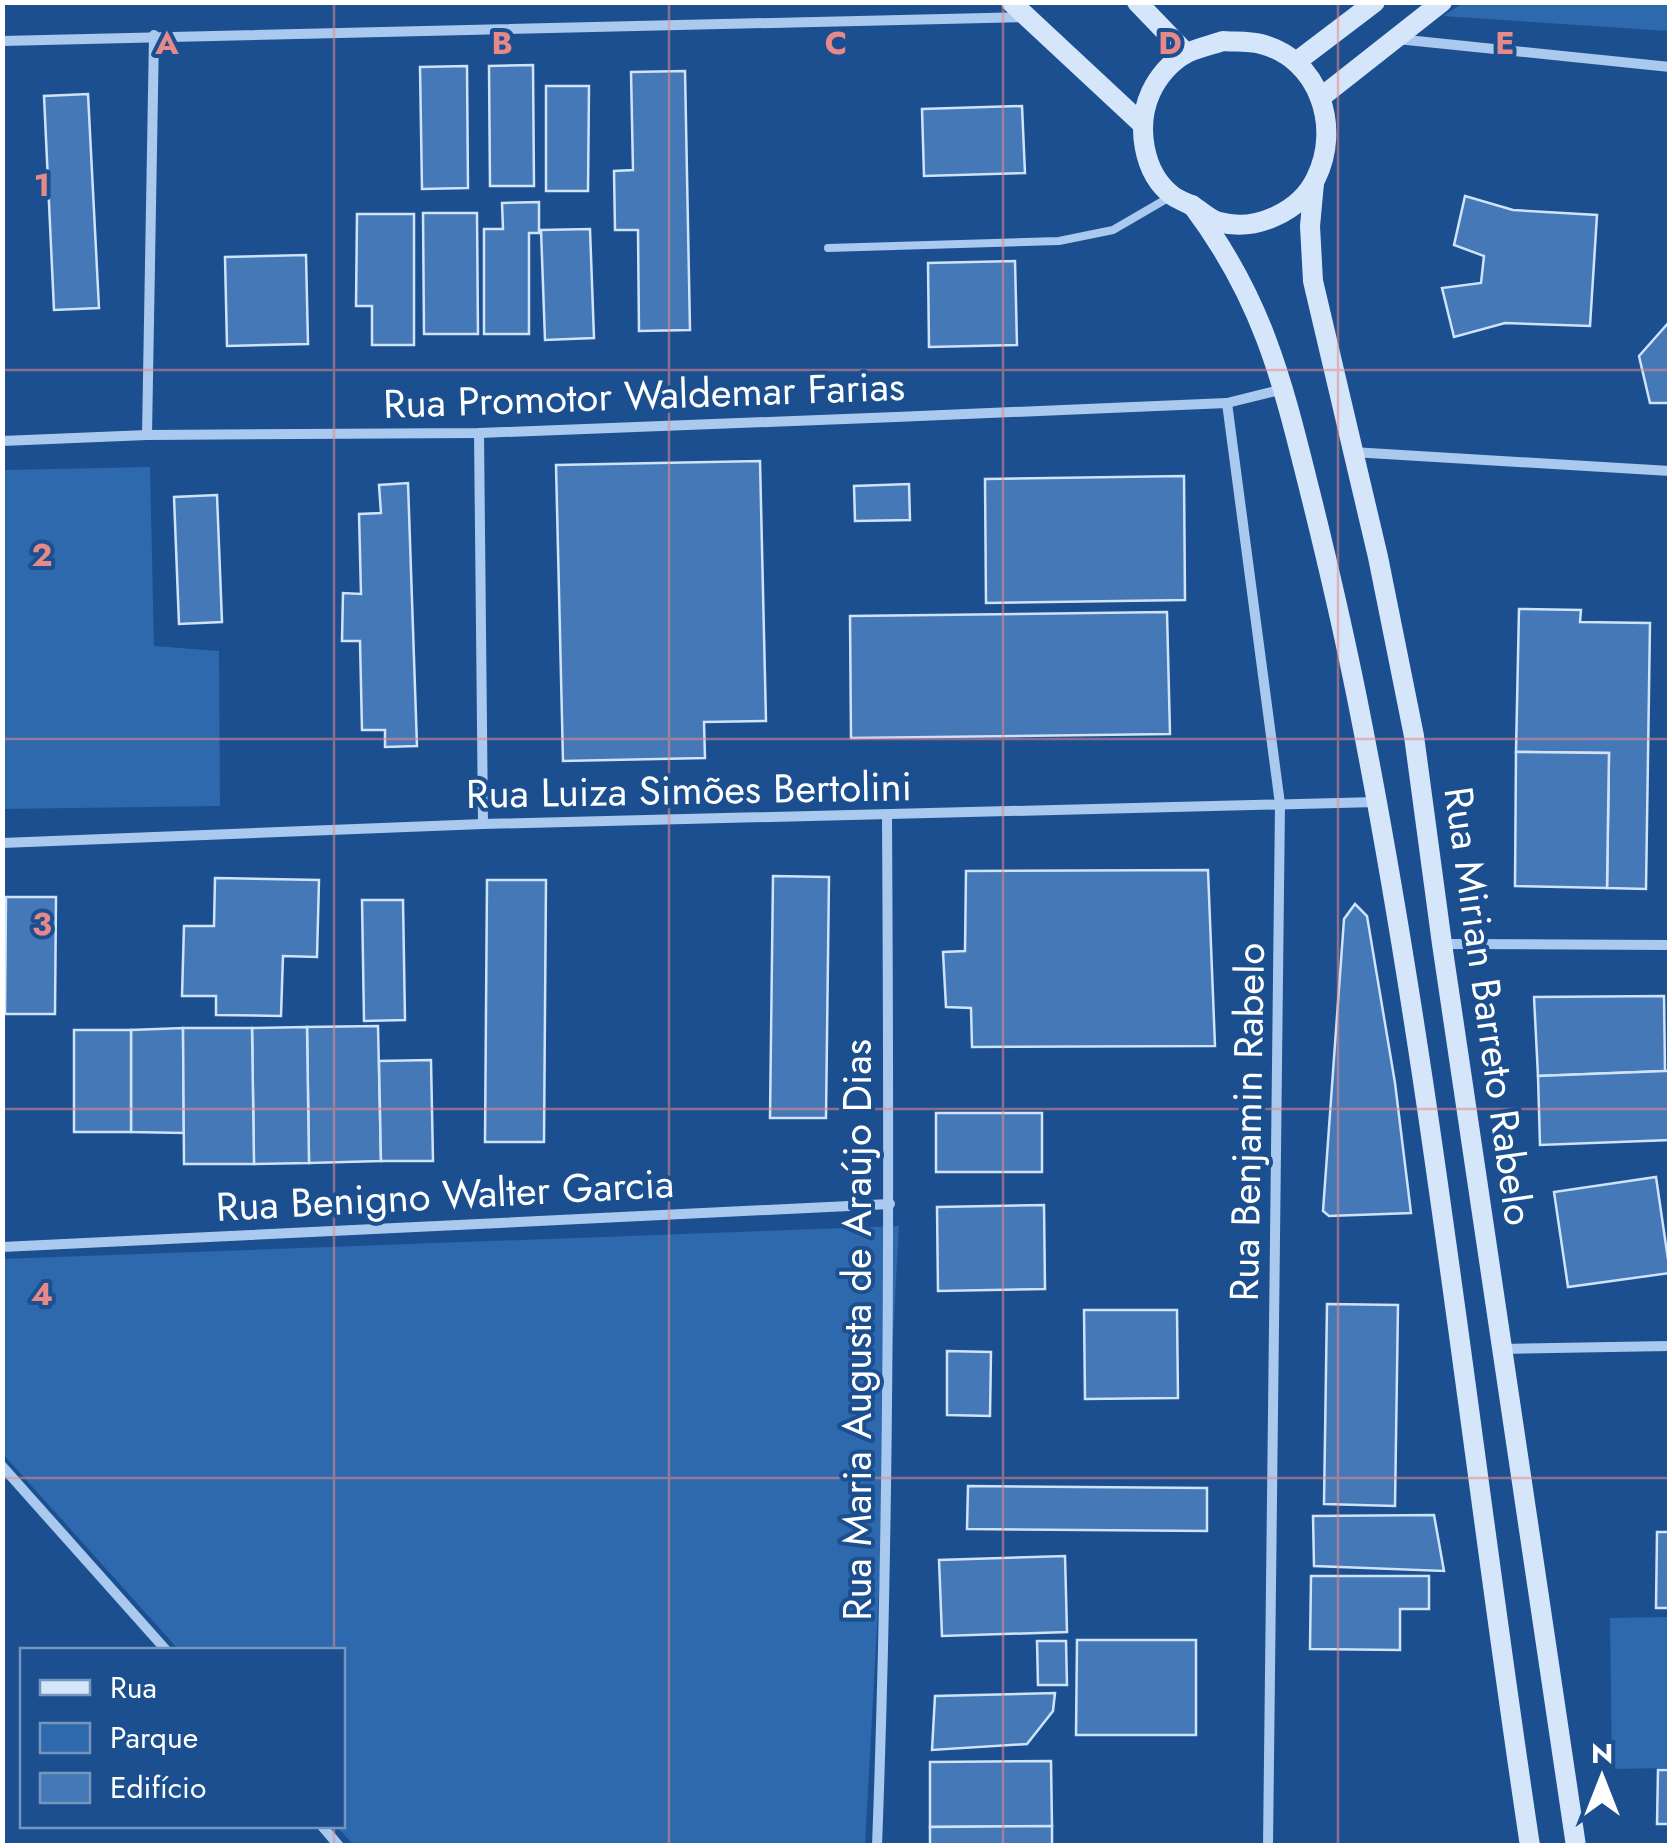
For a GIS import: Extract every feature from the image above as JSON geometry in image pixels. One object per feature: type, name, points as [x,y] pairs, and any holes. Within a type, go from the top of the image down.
[{"type":"main road","points":[[1137,2],[1186,53]]},
{"type":"main road","points":[[1296,62],[1375,2]]},
{"type":"main road","points":[[1320,98],[1442,2]]},
{"type":"main road","points":[[1018,10],[1142,124]]},
{"type":"main road","points":[[1223,41],[1262,44],[1296,62],[1310,76],[1328,122],[1326,154],[1314,183],[1293,206],[1265,222],[1218,222],[1172,195],[1147,157],[1142,124],[1155,84],[1186,53],[1223,41]]},
{"type":"main road","name":"Rua Mirian Barreto Rabelo","points":[[1314,183],[1310,226],[1313,281],[1414,736],[1576,1846]]},
{"type":"main road","name":"Rua Mirian Barreto Rabelo","points":[[1192,206],[1239,276],[1264,328],[1284,389],[1378,802],[1424,1088],[1530,1846]]},
{"type":"street","points":[[2,41],[1018,10]]},
{"type":"street","points":[[147,435],[154,36]]},
{"type":"street","points":[[1394,38],[1670,67]]},
{"type":"street","name":"Rua Promotor Waldemar Farias","points":[[2,440],[479,432],[1228,403],[1284,389]]},
{"type":"street","name":"Rua Benjamin Rabelo","points":[[1228,403],[1280,804],[1268,1846]]},
{"type":"street","points":[[479,432],[483,824]]},
{"type":"street","points":[[1352,452],[1670,471]]},
{"type":"street","name":"Rua Luiza Simões Bertolini","points":[[2,843],[483,824],[1378,802]]},
{"type":"street","name":"Rua Maria Augusta de Araújo Dias","points":[[877,1846],[885,1648],[890,1204],[887,816]]},
{"type":"street","points":[[1442,944],[1670,946]]},
{"type":"street","name":"Rua Benigno Walter Garcia","points":[[2,1247],[890,1204]]},
{"type":"street","points":[[1502,1349],[1670,1346]]},
{"type":"street","points":[[2,1466],[164,1648]]},
{"type":"lane","points":[[828,248],[1060,241],[1113,230],[1172,195]]},
{"type":"green space","points":[[1463,3],[1669,3],[1669,31],[1443,16]]},
{"type":"green space","points":[[150,467],[154,646],[219,651],[220,806],[3,809],[3,470]]},
{"type":"green space","points":[[899,1226],[865,1845],[354,1845],[338,1828],[345,1828],[345,1648],[177,1648],[3,1454],[2,1259]]},
{"type":"green space","points":[[1669,1617],[1669,1768],[1612,1769],[1610,1618]]},
{"type":"building","points":[[533,65],[534,186],[490,186],[489,66]]},
{"type":"building","points":[[467,66],[468,188],[422,189],[420,67]]},
{"type":"building","points":[[685,71],[690,330],[639,331],[638,230],[615,230],[614,171],[633,170],[631,72]]},
{"type":"building","points":[[546,86],[589,86],[588,191],[546,191]]},
{"type":"building","points":[[88,94],[99,308],[54,310],[44,96]]},
{"type":"building","points":[[1022,106],[1025,173],[924,176],[922,109]]},
{"type":"building","points":[[1465,196],[1513,210],[1597,215],[1590,326],[1505,323],[1454,337],[1442,288],[1481,283],[1484,256],[1454,245]]},
{"type":"building","points":[[539,202],[539,233],[529,233],[529,334],[484,334],[484,229],[503,229],[502,203]]},
{"type":"building","points":[[423,213],[477,213],[478,334],[424,334]]},
{"type":"building","points":[[357,214],[414,214],[414,345],[372,345],[372,306],[356,306]]},
{"type":"building","points":[[590,229],[594,338],[545,340],[541,230]]},
{"type":"building","points":[[306,255],[308,344],[227,346],[225,257]]},
{"type":"building","points":[[1015,261],[1017,345],[929,347],[928,263]]},
{"type":"building","points":[[1670,321],[1670,403],[1650,403],[1639,356]]},
{"type":"building","points":[[760,461],[766,721],[704,722],[705,758],[563,761],[556,465]]},
{"type":"building","points":[[1184,476],[1185,600],[986,603],[985,479]]},
{"type":"building","points":[[408,483],[417,746],[385,747],[385,730],[362,730],[360,641],[342,641],[343,593],[361,594],[359,514],[381,513],[379,485]]},
{"type":"building","points":[[909,484],[910,520],[855,521],[854,486]]},
{"type":"building","points":[[217,495],[222,622],[179,624],[174,497]]},
{"type":"building","points":[[1519,609],[1581,610],[1580,622],[1650,623],[1646,889],[1607,888],[1609,753],[1516,752]]},
{"type":"building","points":[[1167,612],[1170,734],[851,738],[850,616]]},
{"type":"building","points":[[1516,752],[1609,753],[1607,888],[1515,886]]},
{"type":"building","points":[[1208,870],[1215,1046],[972,1047],[971,1008],[946,1007],[943,952],[965,951],[966,871]]},
{"type":"building","points":[[773,876],[829,877],[826,1118],[770,1118]]},
{"type":"building","points":[[215,878],[319,880],[317,957],[283,956],[281,1016],[216,1015],[216,996],[182,996],[184,926],[214,926]]},
{"type":"building","points":[[487,880],[546,880],[544,1142],[485,1142]]},
{"type":"building","points":[[6,897],[56,897],[55,1014],[5,1014]]},
{"type":"building","points":[[362,900],[403,900],[405,1020],[364,1021]]},
{"type":"building","points":[[1355,904],[1367,916],[1395,1083],[1411,1213],[1329,1216],[1323,1211],[1344,919]]},
{"type":"building","points":[[1664,996],[1665,1071],[1538,1076],[1534,997]]},
{"type":"building","points":[[378,1026],[381,1161],[309,1163],[307,1027]]},
{"type":"building","points":[[307,1027],[309,1163],[254,1164],[252,1028]]},
{"type":"building","points":[[183,1028],[184,1133],[131,1132],[131,1030]]},
{"type":"building","points":[[183,1028],[252,1028],[254,1164],[184,1164]]},
{"type":"building","points":[[74,1030],[131,1030],[131,1132],[74,1132]]},
{"type":"building","points":[[431,1060],[433,1161],[381,1161],[379,1061]]},
{"type":"building","points":[[1670,1071],[1670,1140],[1540,1145],[1538,1076]]},
{"type":"building","points":[[936,1113],[1042,1113],[1042,1172],[936,1172]]},
{"type":"building","points":[[1656,1177],[1670,1273],[1568,1287],[1554,1192]]},
{"type":"building","points":[[1044,1205],[1045,1289],[938,1291],[937,1207]]},
{"type":"building","points":[[1327,1304],[1398,1305],[1395,1506],[1324,1504]]},
{"type":"building","points":[[1084,1310],[1177,1310],[1178,1398],[1085,1399]]},
{"type":"building","points":[[947,1351],[991,1352],[990,1416],[947,1415]]},
{"type":"building","points":[[968,1486],[1207,1488],[1207,1531],[967,1529]]},
{"type":"building","points":[[1434,1515],[1444,1571],[1314,1566],[1313,1516]]},
{"type":"building","points":[[1657,1532],[1670,1532],[1670,1608],[1656,1608]]},
{"type":"building","points":[[1065,1556],[1067,1632],[942,1636],[939,1560]]},
{"type":"building","points":[[1311,1576],[1429,1576],[1429,1609],[1400,1609],[1400,1650],[1310,1649]]},
{"type":"building","points":[[1077,1640],[1196,1640],[1196,1735],[1076,1735]]},
{"type":"building","points":[[1037,1641],[1066,1641],[1067,1685],[1038,1685]]},
{"type":"building","points":[[1055,1693],[1053,1711],[1027,1744],[932,1750],[935,1696]]},
{"type":"building","points":[[1051,1761],[1052,1826],[930,1827],[930,1762]]},
{"type":"building","points":[[1658,1770],[1670,1770],[1670,1824],[1657,1824]]},
{"type":"building","points":[[1052,1826],[1052,1846],[930,1846],[930,1827]]}]
